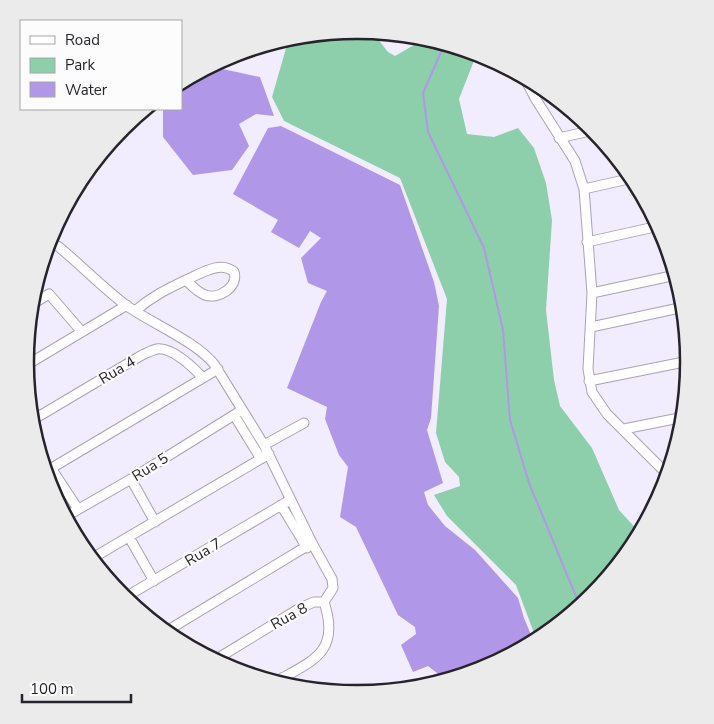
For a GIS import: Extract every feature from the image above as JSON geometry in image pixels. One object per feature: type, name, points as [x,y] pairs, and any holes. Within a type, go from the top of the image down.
[{"type":"street","points":[[537,93],[559,138],[575,161],[584,189],[592,292],[588,357],[589,381],[592,392],[599,404],[662,469]]},
{"type":"street","points":[[559,138],[585,132]]},
{"type":"street","points":[[584,189],[624,180]]},
{"type":"street","points":[[587,242],[651,228]]},
{"type":"street","points":[[56,245],[131,308],[202,352],[210,359],[218,369],[238,412],[290,500],[310,546]]},
{"type":"street","points":[[34,361],[82,332],[163,290],[206,271],[223,268],[232,270],[236,277],[234,282],[223,293],[212,297],[200,293],[186,280]]},
{"type":"street","points":[[592,292],[669,277]]},
{"type":"street","points":[[40,300],[49,294],[82,332]]},
{"type":"street","points":[[591,326],[675,309]]},
{"type":"street","name":"Rua 4","points":[[39,416],[155,349],[167,350],[193,367],[203,378]]},
{"type":"street","points":[[589,381],[680,363]]},
{"type":"street","points":[[52,468],[218,369]]},
{"type":"street","points":[[238,412],[264,445],[265,457]]},
{"type":"street","name":"Rua 5","points":[[71,513],[131,479],[238,412]]},
{"type":"street","points":[[624,430],[675,419]]},
{"type":"street","points":[[264,445],[304,422]]},
{"type":"street","points":[[98,555],[265,457]]},
{"type":"street","points":[[131,479],[155,522]]},
{"type":"street","points":[[56,480],[78,509]]},
{"type":"street","name":"Rua 7","points":[[131,594],[290,500]]},
{"type":"street","points":[[281,505],[333,582],[332,590],[324,602]]},
{"type":"street","points":[[129,538],[154,581]]},
{"type":"street","points":[[172,628],[310,546]]},
{"type":"street","name":"Rua 8","points":[[221,656],[300,608],[314,602],[324,602],[328,614],[327,643],[324,650],[310,662],[284,677]]},
{"type":"green space","points":[[336,39],[378,39],[388,52],[395,56],[415,44],[420,45],[474,61],[459,99],[467,134],[494,137],[518,128],[534,148],[546,183],[552,220],[546,310],[554,380],[560,406],[592,448],[619,510],[635,527],[613,559],[586,591],[534,633],[516,585],[447,516],[434,495],[460,486],[459,477],[445,462],[436,433],[447,299],[400,178],[284,121],[272,97],[286,47]]},
{"type":"water","points":[[221,69],[260,77],[274,116],[256,114],[239,124],[249,146],[232,170],[193,175],[163,137],[163,110],[182,110],[182,90]]},
{"type":"water","points":[[281,126],[400,185],[434,282],[439,306],[431,418],[427,430],[443,483],[424,492],[428,505],[445,526],[475,550],[518,598],[531,635],[481,661],[439,674],[428,666],[413,672],[401,645],[416,634],[415,627],[398,615],[356,527],[340,517],[348,467],[339,455],[325,419],[327,407],[287,388],[327,291],[308,283],[301,258],[321,238],[310,231],[299,248],[271,232],[278,220],[233,194],[268,128]]},
{"type":"waterway","points":[[442,50],[423,93],[428,132],[484,248],[503,330],[510,420],[529,483],[577,599]]}]
